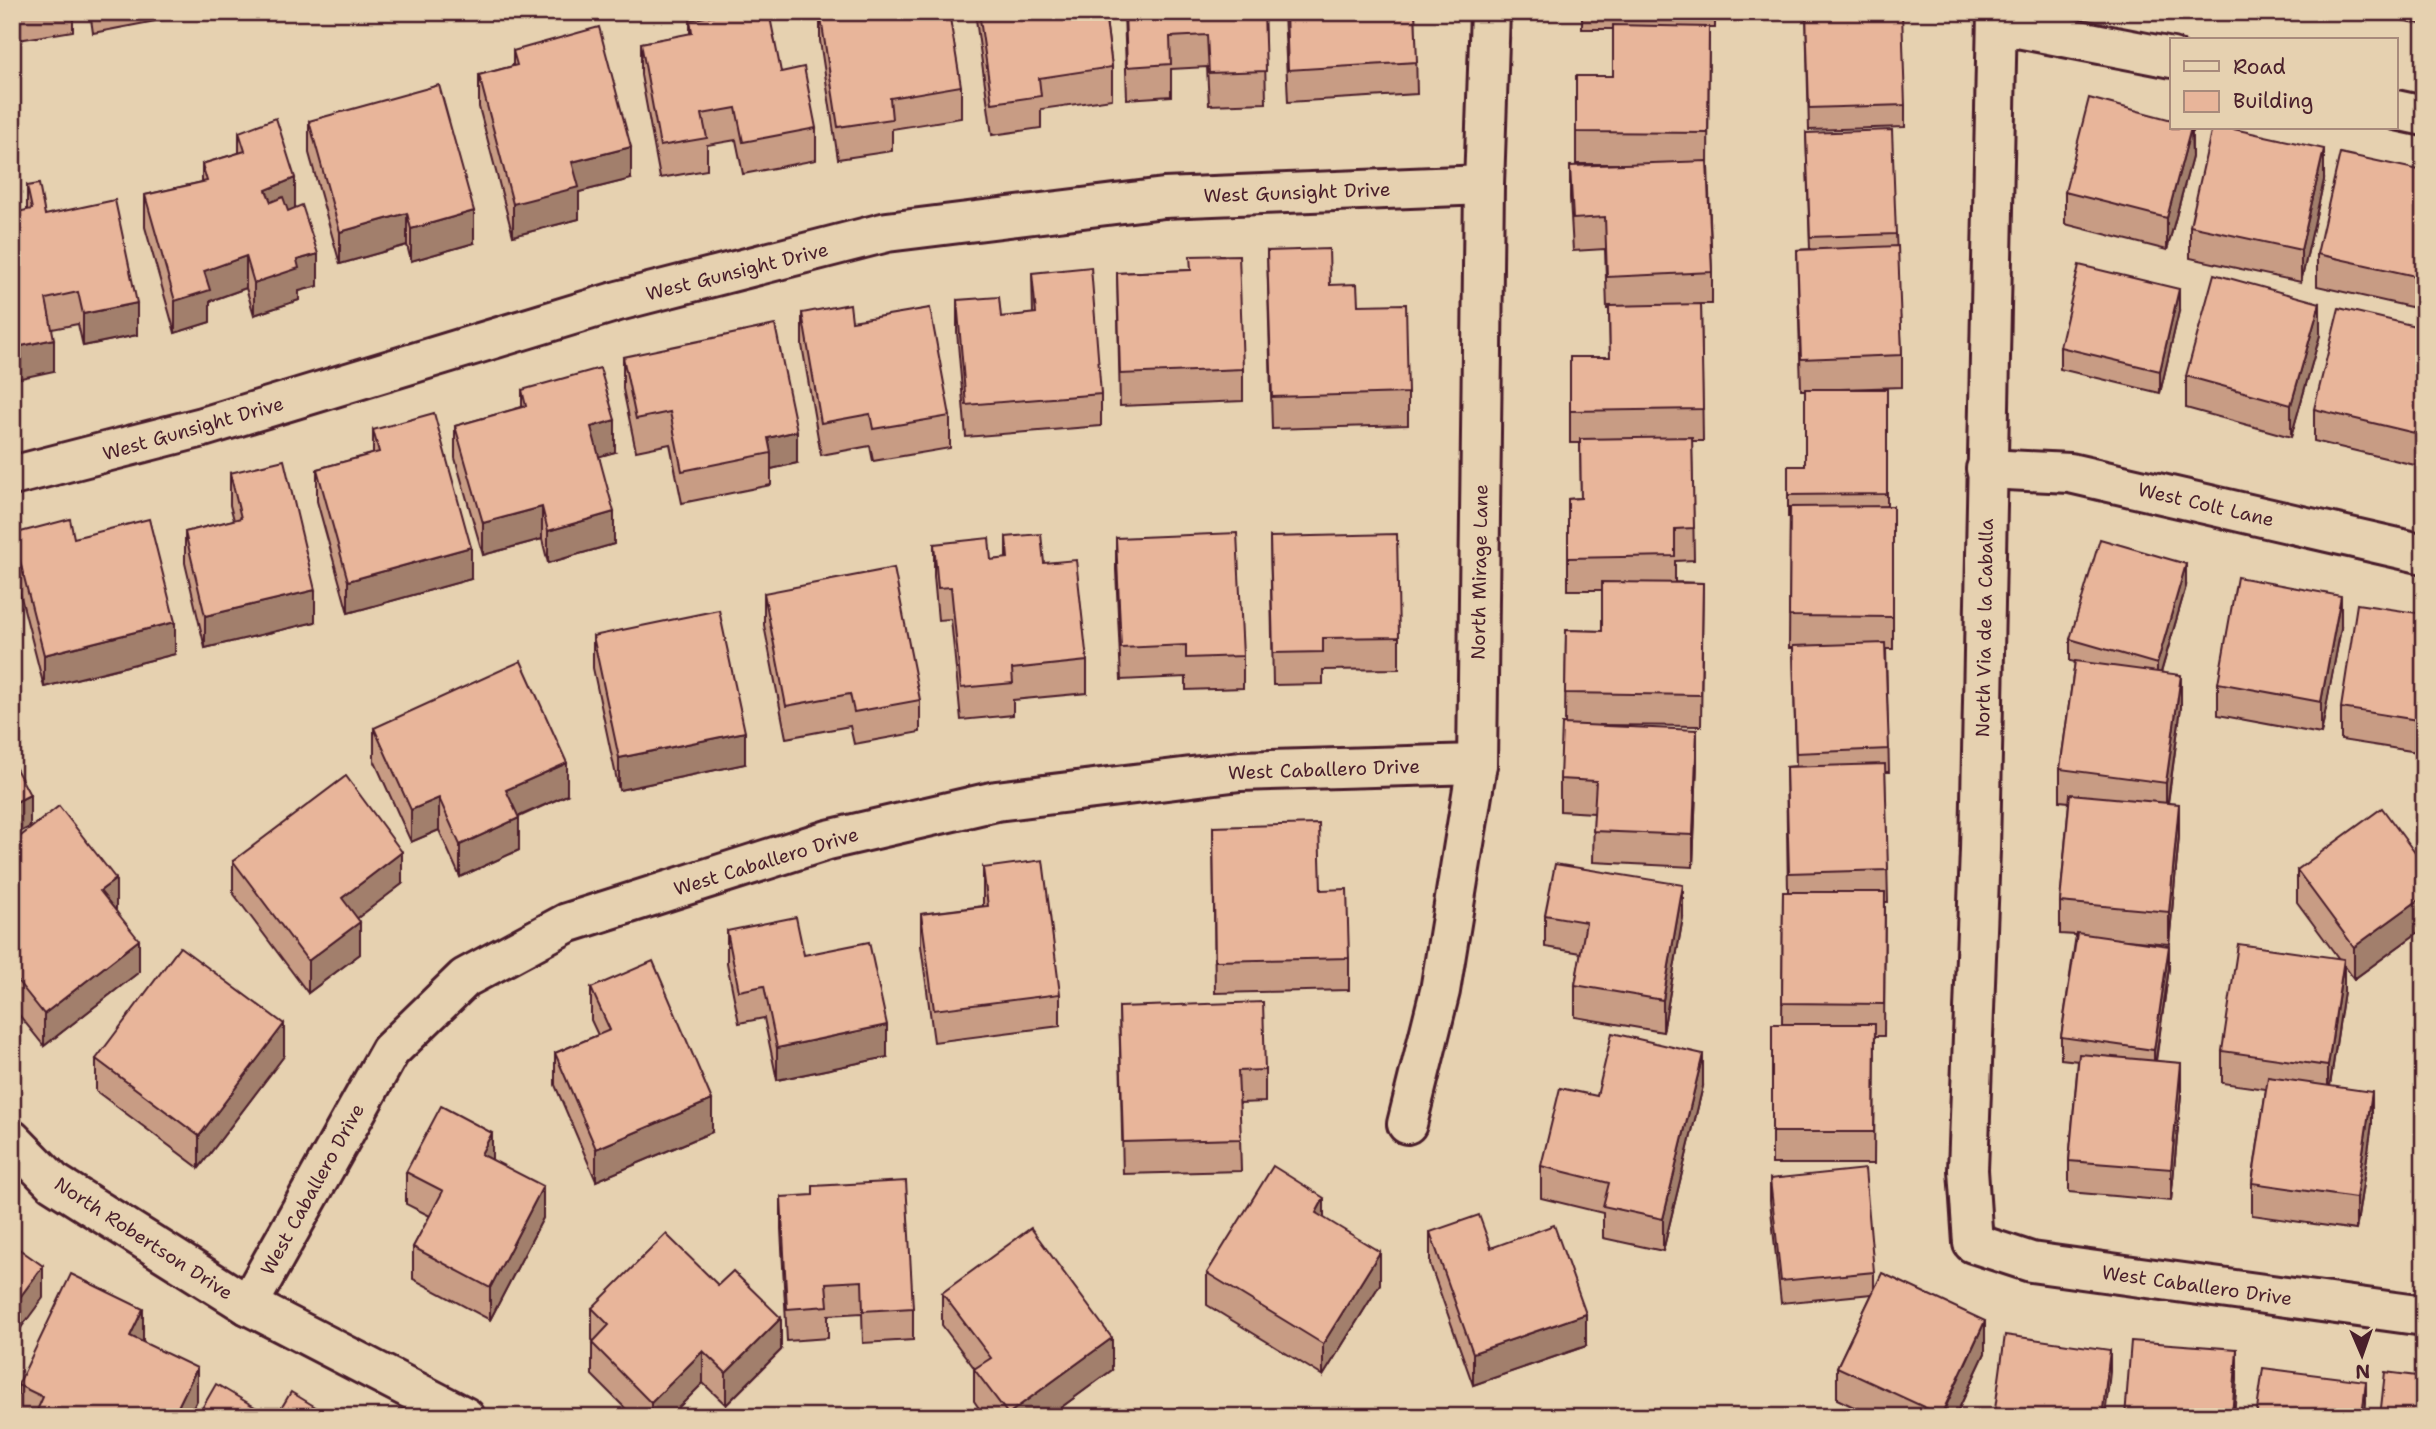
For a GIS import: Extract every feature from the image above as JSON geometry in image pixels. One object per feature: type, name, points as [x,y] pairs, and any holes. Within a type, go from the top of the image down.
[{"type":"street","name":"North Mirage Lane","points":[[1407,1124],[1440,991],[1477,764],[1484,185],[1490,12]]},
{"type":"street","points":[[1997,18],[2170,58]]},
{"type":"street","name":"North Via de la Caballa","points":[[1973,1243],[1968,1170],[1980,850],[1997,18]]},
{"type":"street","points":[[2398,110],[2424,116]]},
{"type":"street","name":"West Gunsight Drive","points":[[12,476],[203,428],[618,301],[887,232],[1164,198],[1484,185]]},
{"type":"street","name":"West Colt Lane","points":[[1986,468],[2070,473],[2424,554]]},
{"type":"street","name":"West Caballero Drive","points":[[248,1305],[390,1051],[465,978],[567,923],[828,840],[996,801],[1240,771],[1477,764]]},
{"type":"street","name":"North Robertson Drive","points":[[12,1140],[53,1182],[248,1305],[465,1417]]},
{"type":"street","name":"West Caballero Drive","points":[[1973,1243],[2031,1262],[2424,1316]]},
{"type":"building","points":[[731,12],[769,12],[781,72],[804,67],[816,128],[743,142],[736,108],[702,114],[707,138],[660,146],[641,43],[692,33],[690,20]]},
{"type":"building","points":[[820,12],[949,12],[961,86],[890,98],[892,119],[838,127]]},
{"type":"building","points":[[979,12],[1105,12],[1112,67],[1039,78],[1041,96],[992,103]]},
{"type":"building","points":[[1125,12],[1264,12],[1266,71],[1209,73],[1207,35],[1170,37],[1171,64],[1127,67]]},
{"type":"building","points":[[1286,12],[1415,12],[1417,62],[1288,70]]},
{"type":"building","points":[[1806,12],[1902,12],[1905,105],[1809,108]]},
{"type":"building","points":[[1613,25],[1709,27],[1708,133],[1576,132],[1576,76],[1613,76]]},
{"type":"building","points":[[599,27],[631,147],[572,162],[579,187],[513,204],[479,75],[517,65],[513,51]]},
{"type":"building","points":[[439,85],[474,211],[411,229],[407,213],[340,232],[309,121]]},
{"type":"building","points":[[2089,98],[2170,119],[2170,130],[2190,130],[2167,218],[2065,192]]},
{"type":"building","points":[[276,118],[295,178],[266,190],[271,202],[283,197],[288,211],[302,205],[318,254],[297,260],[299,268],[254,283],[246,256],[204,271],[210,290],[175,301],[145,195],[207,181],[202,164],[245,151],[239,132]]},
{"type":"building","points":[[1892,130],[1896,234],[1810,237],[1806,133]]},
{"type":"building","points":[[2212,130],[2238,130],[2324,149],[2301,250],[2190,226]]},
{"type":"building","points":[[2340,153],[2424,171],[2424,278],[2317,254]]},
{"type":"building","points":[[1707,161],[1712,272],[1607,277],[1605,217],[1573,219],[1570,166]]},
{"type":"building","points":[[39,184],[45,215],[115,200],[137,303],[83,314],[78,292],[46,299],[54,339],[12,348],[12,213],[32,209],[27,186]]},
{"type":"building","points":[[1898,246],[1902,355],[1801,359],[1797,250]]},
{"type":"building","points":[[1329,249],[1330,285],[1357,284],[1358,305],[1406,304],[1408,393],[1272,397],[1267,251]]},
{"type":"building","points":[[1239,255],[1243,369],[1120,374],[1117,273],[1191,270],[1190,256]]},
{"type":"building","points":[[2079,265],[2179,289],[2160,371],[2060,347]]},
{"type":"building","points":[[1091,267],[1101,394],[966,405],[957,300],[999,297],[1001,317],[1036,313],[1032,273]]},
{"type":"building","points":[[2214,274],[2320,303],[2291,405],[2186,376]]},
{"type":"building","points":[[850,304],[852,321],[930,308],[950,416],[873,429],[870,414],[821,423],[802,313]]},
{"type":"building","points":[[1701,304],[1703,409],[1570,411],[1570,357],[1610,357],[1609,306]]},
{"type":"building","points":[[2339,308],[2424,328],[2424,414],[2419,434],[2314,409]]},
{"type":"building","points":[[775,325],[797,431],[768,438],[771,453],[682,471],[670,412],[636,419],[623,357]]},
{"type":"building","points":[[600,368],[615,420],[591,427],[614,512],[548,531],[542,507],[483,523],[455,426],[526,406],[522,390]]},
{"type":"building","points":[[1805,389],[1887,389],[1887,494],[1788,495],[1788,466],[1805,466]]},
{"type":"building","points":[[434,413],[471,547],[348,581],[317,469],[379,452],[373,430]]},
{"type":"building","points":[[1692,437],[1694,528],[1675,529],[1675,556],[1568,558],[1568,499],[1581,498],[1580,439]]},
{"type":"building","points":[[284,460],[315,590],[205,616],[185,532],[241,518],[230,473]]},
{"type":"building","points":[[1893,506],[1893,617],[1789,616],[1790,507]]},
{"type":"building","points":[[70,519],[74,538],[149,519],[175,622],[44,655],[13,534]]},
{"type":"building","points":[[1237,533],[1243,656],[1186,658],[1186,645],[1121,648],[1116,538]]},
{"type":"building","points":[[1041,534],[1044,563],[1076,560],[1087,661],[1012,669],[1013,683],[961,688],[951,587],[938,588],[934,544],[989,538],[991,560],[1008,558],[1006,537]]},
{"type":"building","points":[[1397,534],[1399,637],[1323,638],[1323,652],[1273,653],[1270,537]]},
{"type":"building","points":[[2100,539],[2186,564],[2157,664],[2070,639]]},
{"type":"building","points":[[894,568],[920,700],[854,712],[850,694],[786,706],[764,593]]},
{"type":"building","points":[[2237,577],[2341,596],[2321,702],[2218,683]]},
{"type":"building","points":[[1602,582],[1703,583],[1701,695],[1565,693],[1566,630],[1602,631]]},
{"type":"building","points":[[2357,604],[2424,614],[2424,721],[2341,708]]},
{"type":"building","points":[[719,610],[745,732],[619,758],[593,636]]},
{"type":"building","points":[[1885,643],[1889,749],[1796,753],[1793,646]]},
{"type":"building","points":[[521,661],[567,763],[506,790],[519,818],[460,845],[439,798],[411,810],[374,728]]},
{"type":"building","points":[[2075,661],[2181,675],[2166,783],[2060,769]]},
{"type":"building","points":[[1562,724],[1697,730],[1693,835],[1593,831],[1596,781],[1560,779]]},
{"type":"building","points":[[12,761],[30,795],[12,804]]},
{"type":"building","points":[[1885,764],[1888,870],[1789,873],[1786,767]]},
{"type":"building","points":[[346,776],[402,852],[342,898],[360,922],[308,961],[233,861]]},
{"type":"building","points":[[2070,794],[2179,804],[2169,912],[2060,902]]},
{"type":"building","points":[[59,806],[116,879],[100,891],[139,940],[44,1014],[12,974],[12,843]]},
{"type":"building","points":[[2382,808],[2424,865],[2424,896],[2354,947],[2297,870]]},
{"type":"building","points":[[1319,824],[1321,890],[1347,889],[1349,958],[1215,961],[1213,827]]},
{"type":"building","points":[[1043,860],[1060,994],[934,1010],[921,914],[988,906],[983,868]]},
{"type":"building","points":[[1555,864],[1683,885],[1663,1000],[1575,985],[1586,922],[1545,915]]},
{"type":"building","points":[[1783,892],[1885,892],[1884,1004],[1782,1003]]},
{"type":"building","points":[[796,917],[804,955],[869,942],[887,1025],[777,1048],[764,986],[739,991],[727,931]]},
{"type":"building","points":[[2077,933],[2169,946],[2154,1050],[2061,1037]]},
{"type":"building","points":[[2238,944],[2344,959],[2328,1066],[2222,1051]]},
{"type":"building","points":[[180,947],[284,1024],[199,1136],[96,1059]]},
{"type":"building","points":[[653,961],[712,1100],[596,1149],[555,1053],[610,1030],[591,988]]},
{"type":"building","points":[[1263,1002],[1265,1070],[1238,1071],[1241,1139],[1123,1142],[1119,1007]]},
{"type":"building","points":[[1772,1024],[1875,1024],[1874,1132],[1772,1132]]},
{"type":"building","points":[[1612,1033],[1703,1054],[1663,1219],[1603,1206],[1609,1183],[1541,1166],[1560,1088],[1597,1096]]},
{"type":"building","points":[[2079,1054],[2181,1063],[2171,1169],[2069,1161]]},
{"type":"building","points":[[2268,1077],[2372,1092],[2356,1198],[2252,1183]]},
{"type":"building","points":[[441,1106],[492,1133],[481,1154],[543,1186],[490,1288],[413,1247],[443,1191],[406,1172]]},
{"type":"building","points":[[1273,1166],[1324,1198],[1316,1213],[1380,1252],[1323,1344],[1207,1273]]},
{"type":"building","points":[[1865,1169],[1874,1272],[1781,1281],[1770,1179]]},
{"type":"building","points":[[906,1181],[913,1308],[863,1311],[862,1281],[826,1283],[828,1306],[787,1309],[781,1197],[813,1195],[813,1186]]},
{"type":"building","points":[[1479,1215],[1491,1248],[1554,1225],[1586,1314],[1473,1353],[1430,1232]]},
{"type":"building","points":[[1031,1228],[1112,1338],[1008,1414],[974,1369],[991,1358],[942,1293]]},
{"type":"building","points":[[666,1234],[718,1285],[733,1271],[781,1318],[726,1373],[703,1351],[651,1403],[592,1343],[609,1325],[592,1308]]},
{"type":"building","points":[[12,1244],[43,1266],[12,1308]]},
{"type":"building","points":[[1882,1273],[1985,1321],[1941,1415],[1837,1367]]},
{"type":"building","points":[[71,1274],[143,1309],[130,1336],[197,1368],[173,1417],[34,1417],[43,1397],[18,1385]]},
{"type":"building","points":[[2005,1335],[2110,1350],[2102,1417],[1994,1417]]},
{"type":"building","points":[[2131,1341],[2237,1349],[2232,1417],[2125,1417]]},
{"type":"building","points":[[2263,1368],[2366,1381],[2362,1417],[2256,1417]]},
{"type":"building","points":[[2385,1372],[2424,1377],[2424,1417],[2380,1417]]},
{"type":"building","points":[[216,1384],[272,1417],[197,1417]]},
{"type":"building","points":[[291,1392],[332,1417],[276,1417]]}]
